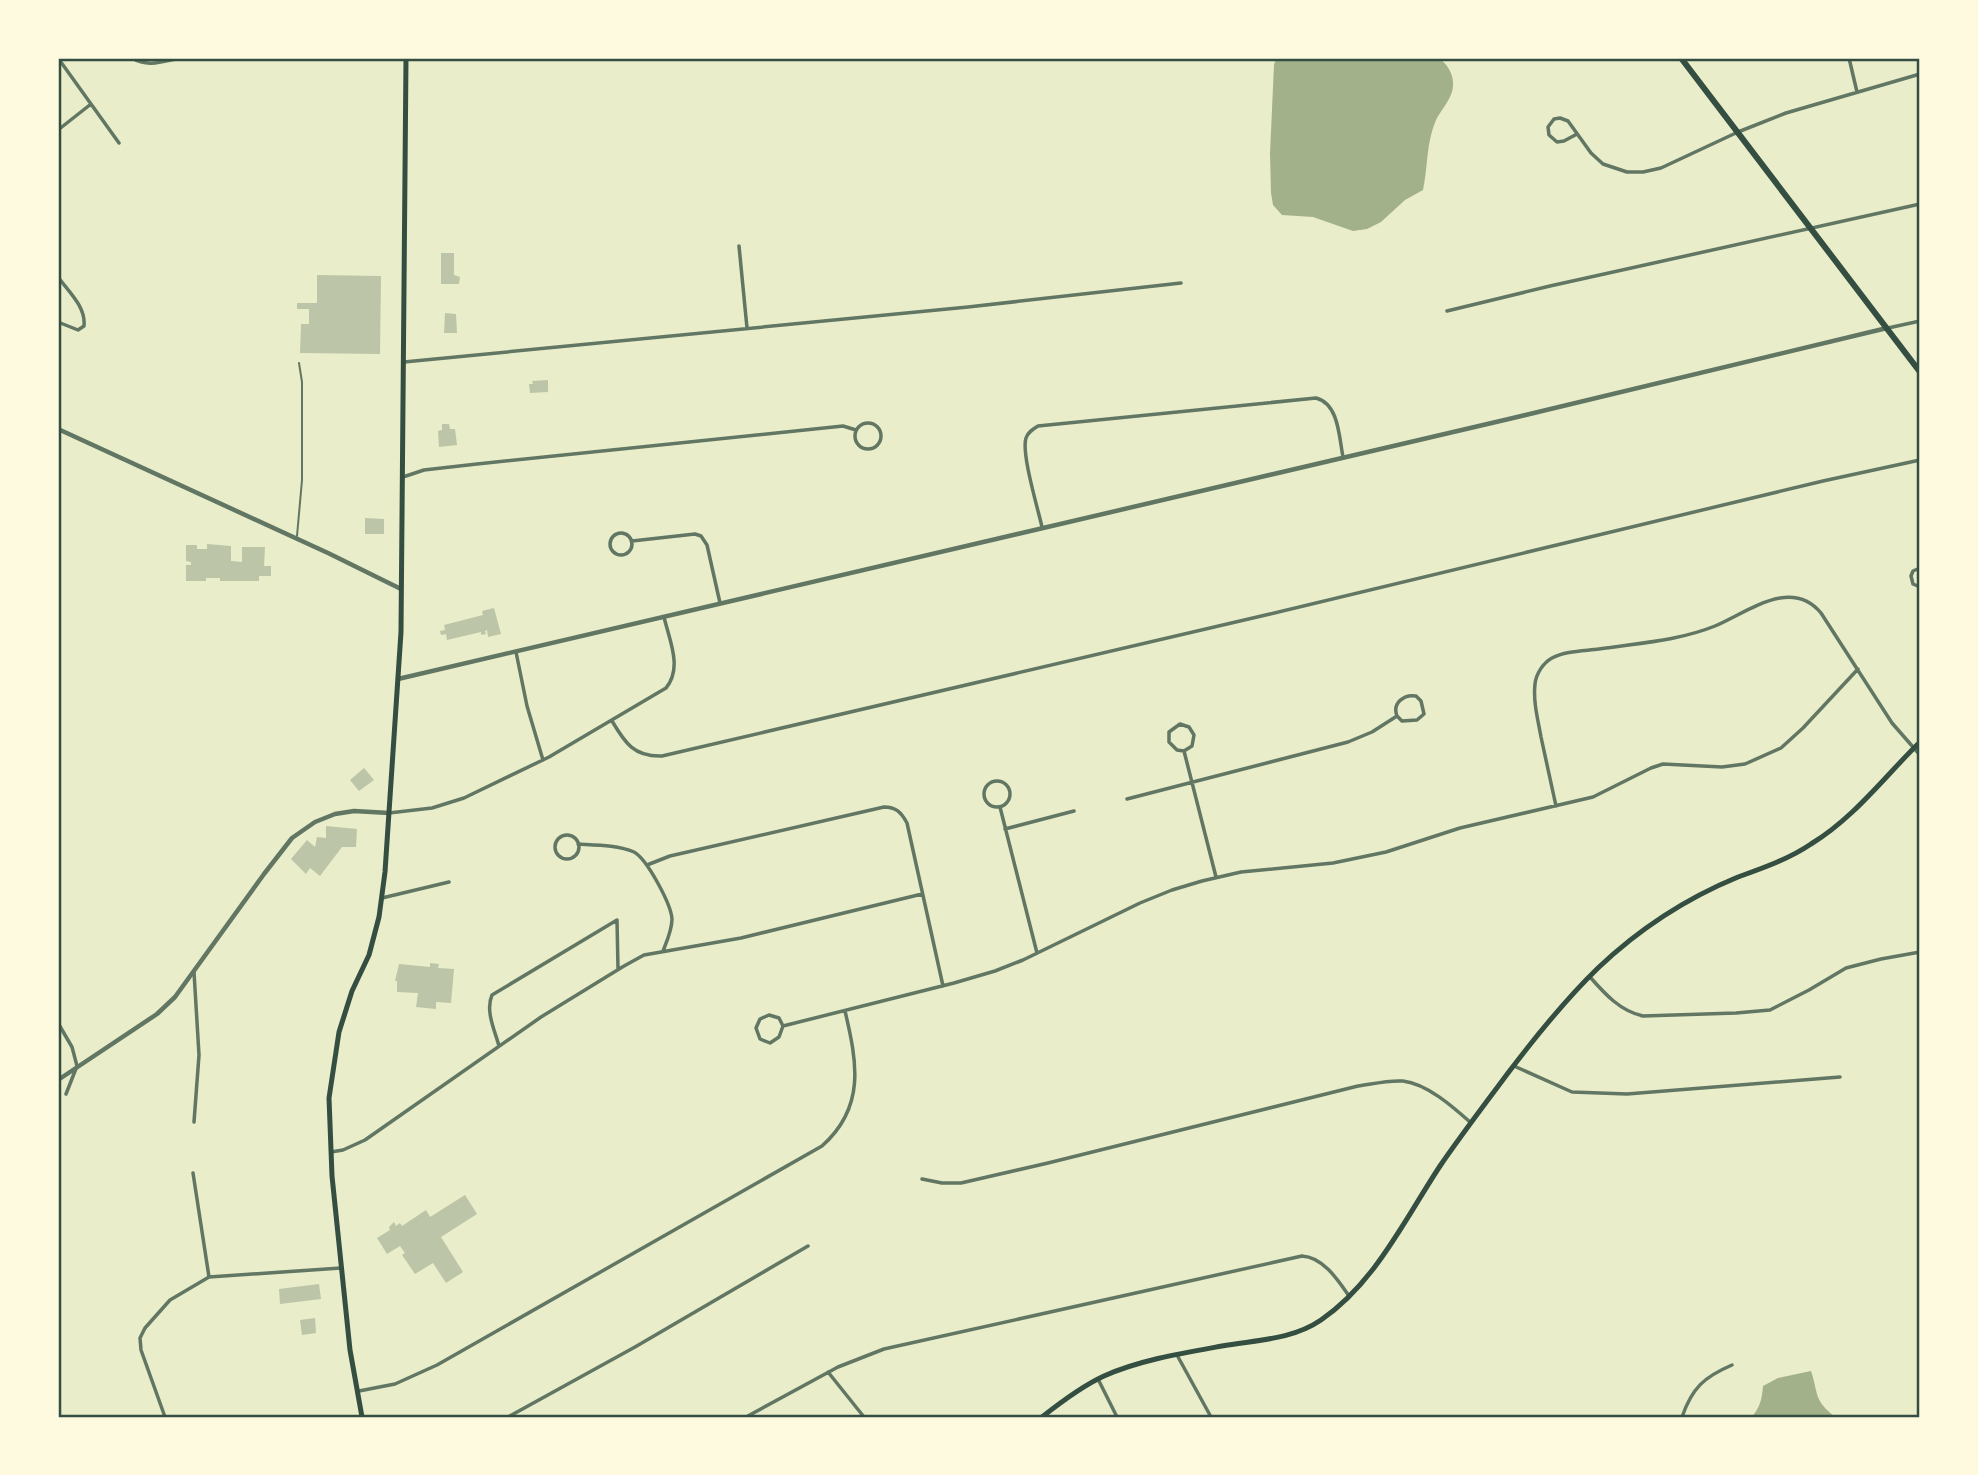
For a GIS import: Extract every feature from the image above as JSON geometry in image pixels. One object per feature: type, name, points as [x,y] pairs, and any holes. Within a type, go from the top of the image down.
[{"type":"main road","points":[[382,58],[397,58]]},
{"type":"main road","points":[[362,1417],[350,1350],[331,1152],[329,1098],[337,1043],[348,1003],[369,955],[382,898],[398,679],[401,589],[406,58]]},
{"type":"main road","points":[[1681,58],[1920,372]]},
{"type":"main road","points":[[1042,1417],[1098,1379],[1117,1371],[1177,1356],[1296,1333],[1324,1318],[1349,1296],[1386,1250],[1470,1122],[1557,1011],[1590,977],[1637,936],[1681,906],[1813,843],[1864,801],[1920,742]]},
{"type":"street","points":[[58,58],[119,143]]},
{"type":"street","points":[[132,58],[144,64],[181,58]]},
{"type":"street","points":[[1849,58],[1857,92]]},
{"type":"street","points":[[1577,134],[1564,141],[1555,141],[1548,134],[1548,125],[1554,119],[1563,118],[1568,121],[1591,153],[1603,164],[1635,173],[1661,168],[1786,113],[1920,74]]},
{"type":"street","points":[[58,130],[91,104]]},
{"type":"street","points":[[1447,311],[1920,204]]},
{"type":"street","points":[[739,246],[747,328]]},
{"type":"street","points":[[58,277],[82,310],[84,326],[76,330],[58,322]]},
{"type":"street","points":[[404,362],[968,307],[1181,283]]},
{"type":"street","points":[[398,679],[1920,321]]},
{"type":"street","points":[[1042,527],[1025,440],[1030,431],[1038,426],[1316,398],[1324,401],[1331,409],[1343,457]]},
{"type":"street","points":[[864,423],[874,424],[881,432],[880,442],[872,449],[864,448],[857,439],[856,430],[864,423]]},
{"type":"street","points":[[401,478],[424,470],[499,461],[843,426],[856,430]]},
{"type":"street","points":[[58,429],[401,589]]},
{"type":"street","points":[[612,721],[637,752],[649,756],[674,753],[1920,460]]},
{"type":"street","points":[[632,541],[695,534],[701,536],[707,545],[720,603]]},
{"type":"street","points":[[614,535],[628,535],[632,541],[631,549],[626,554],[619,556],[611,551],[609,543],[614,535]]},
{"type":"street","points":[[1920,568],[1910,576],[1913,584],[1920,587]]},
{"type":"street","points":[[1556,806],[1536,710],[1534,686],[1540,669],[1554,657],[1586,650],[1673,639],[1711,627],[1766,602],[1793,596],[1808,601],[1818,609],[1892,723],[1920,755]]},
{"type":"street","points":[[58,1080],[157,1014],[175,997],[292,838],[315,822],[335,814],[354,811],[411,812],[448,805],[543,760],[666,688],[675,668],[674,654],[663,617]]},
{"type":"street","points":[[516,652],[527,706],[543,760]]},
{"type":"street","points":[[783,1026],[995,971],[1172,890],[1216,877],[1359,858],[1397,849],[1460,828],[1593,797],[1663,764],[1730,767],[1745,764],[1782,748],[1857,669]]},
{"type":"street","points":[[1412,695],[1419,699],[1424,709],[1420,719],[1406,721],[1397,716],[1395,710],[1401,699],[1412,695]]},
{"type":"street","points":[[1127,799],[1348,742],[1372,732],[1397,716]]},
{"type":"street","points":[[1180,724],[1189,727],[1195,735],[1192,746],[1184,751],[1177,750],[1169,742],[1169,732],[1180,724]]},
{"type":"street","points":[[1184,751],[1216,877]]},
{"type":"street","points":[[996,782],[1005,784],[1010,792],[1008,802],[1000,807],[990,806],[985,798],[985,789],[996,782]]},
{"type":"street","points":[[647,865],[670,856],[893,807],[907,823],[943,986]]},
{"type":"street","points":[[1000,807],[1037,953]]},
{"type":"street","points":[[1005,829],[1074,811]]},
{"type":"street","points":[[561,837],[574,837],[578,844],[577,853],[570,857],[560,857],[555,851],[555,844],[561,837]]},
{"type":"street","points":[[578,844],[626,850],[638,855],[647,865],[672,917],[663,951]]},
{"type":"street","points":[[382,898],[449,882]]},
{"type":"street","points":[[331,1152],[343,1150],[365,1140],[541,1017],[644,956],[741,939],[922,894]]},
{"type":"street","points":[[499,1046],[489,1004],[492,995],[618,920],[618,969]]},
{"type":"street","points":[[1590,977],[1615,1003],[1627,1011],[1643,1016],[1755,1012],[1779,1007],[1846,968],[1920,952]]},
{"type":"street","points":[[194,972],[199,1055],[194,1122]]},
{"type":"street","points":[[356,1392],[396,1384],[438,1365],[822,1146],[839,1128],[847,1114],[854,1090],[854,1056],[845,1011]]},
{"type":"street","points":[[769,1015],[779,1018],[783,1026],[779,1037],[770,1043],[760,1039],[756,1028],[760,1019],[769,1015]]},
{"type":"street","points":[[58,1023],[72,1047],[76,1066],[66,1094]]},
{"type":"street","points":[[1514,1066],[1572,1092],[1627,1094],[1840,1077]]},
{"type":"street","points":[[922,1179],[961,1183],[1358,1086],[1389,1081],[1409,1082],[1425,1089],[1456,1109],[1470,1122]]},
{"type":"street","points":[[193,1173],[209,1277]]},
{"type":"street","points":[[508,1417],[808,1246]]},
{"type":"street","points":[[747,1417],[828,1371],[866,1354],[1302,1256],[1324,1265],[1349,1296]]},
{"type":"street","points":[[165,1417],[141,1350],[142,1334],[170,1300],[209,1277],[342,1267]]},
{"type":"street","points":[[1177,1356],[1211,1417]]},
{"type":"street","points":[[1682,1417],[1689,1398],[1697,1387],[1716,1372],[1732,1365]]},
{"type":"street","points":[[828,1371],[864,1417]]},
{"type":"street","points":[[1098,1379],[1117,1417]]},
{"type":"lane","points":[[297,539],[302,480],[302,382],[299,363]]},
{"type":"shaded area","points":[[1276,58],[1439,58],[1448,67],[1453,82],[1449,99],[1433,129],[1423,190],[1405,200],[1381,222],[1367,229],[1353,231],[1313,217],[1282,215],[1273,205],[1271,193],[1270,153]]},
{"type":"shaded area","points":[[1811,1371],[1820,1401],[1835,1417],[1752,1417],[1760,1403],[1763,1386],[1778,1378]]},
{"type":"building","points":[[441,253],[454,253],[454,275],[460,277],[459,284],[441,284]]},
{"type":"building","points":[[317,275],[381,276],[380,354],[300,353],[301,324],[309,324],[309,309],[297,309],[297,303],[317,303]]},
{"type":"building","points":[[445,313],[456,314],[457,333],[444,333]]},
{"type":"building","points":[[548,380],[548,392],[530,393],[529,384],[533,384],[532,381]]},
{"type":"building","points":[[442,424],[449,424],[450,429],[455,429],[457,445],[439,447],[438,431],[442,430]]},
{"type":"building","points":[[365,518],[384,519],[384,534],[365,534]]},
{"type":"building","points":[[207,544],[231,546],[231,561],[242,562],[242,547],[265,547],[264,566],[271,566],[271,576],[259,576],[259,581],[220,581],[220,578],[206,578],[206,581],[186,581],[186,565],[191,565],[191,562],[186,561],[186,545],[207,549]]},
{"type":"building","points":[[494,608],[501,634],[488,637],[487,630],[486,634],[481,635],[481,632],[447,640],[446,634],[441,635],[440,631],[445,630],[444,625],[483,615],[482,611]]},
{"type":"building","points":[[364,768],[374,780],[359,791],[350,780]]},
{"type":"building","points":[[326,826],[357,829],[356,847],[342,847],[320,876],[310,868],[306,874],[291,859],[307,840],[315,847],[317,837],[326,838]]},
{"type":"building","points":[[430,963],[439,964],[438,968],[454,969],[451,1003],[436,1002],[436,1009],[416,1007],[418,993],[397,992],[395,981],[399,964],[430,967]]},
{"type":"building","points":[[465,1195],[477,1214],[441,1237],[463,1272],[446,1283],[433,1263],[415,1274],[402,1255],[405,1253],[400,1246],[387,1254],[377,1238],[390,1230],[389,1227],[394,1222],[396,1226],[400,1223],[402,1226],[426,1210],[430,1217]]},
{"type":"building","points":[[319,1284],[321,1299],[280,1304],[279,1289]]},
{"type":"building","points":[[315,1318],[316,1333],[302,1335],[300,1320]]}]
